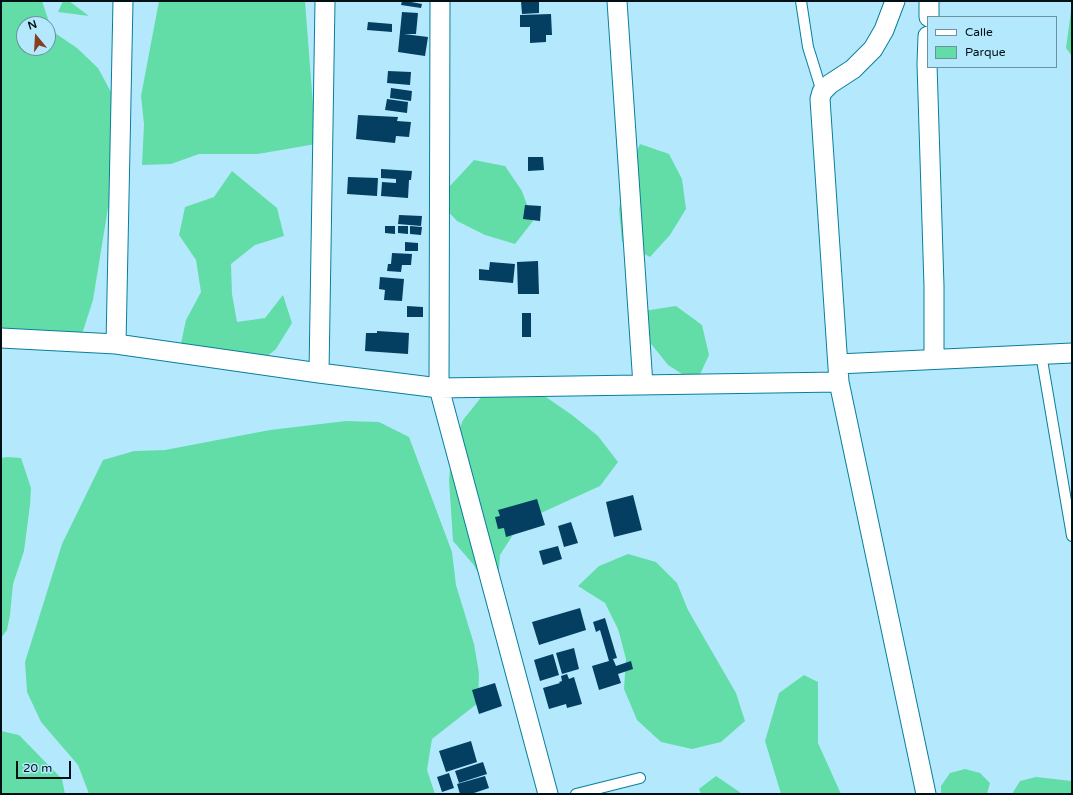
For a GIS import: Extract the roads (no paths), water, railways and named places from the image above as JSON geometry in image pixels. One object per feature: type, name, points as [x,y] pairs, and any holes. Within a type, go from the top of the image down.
[{"type":"street","points":[[116,344],[123,1]]},
{"type":"street","points":[[319,373],[325,1]]},
{"type":"street","points":[[440,1],[438,388],[548,794]]},
{"type":"street","points":[[617,1],[643,385]]},
{"type":"street","points":[[895,1],[884,30],[873,49],[853,68],[830,84],[822,92],[820,103],[839,373],[926,794]]},
{"type":"street","points":[[929,1],[929,16]]},
{"type":"street","points":[[927,68],[934,286],[934,359]]},
{"type":"street","points":[[1,338],[116,344],[319,373],[438,388],[643,385],[839,373],[934,359],[1072,353]]},
{"type":"lane","points":[[801,1],[808,47],[822,92]]},
{"type":"lane","points":[[1041,354],[1072,536]]},
{"type":"lane","points":[[576,794],[640,778]]}]
